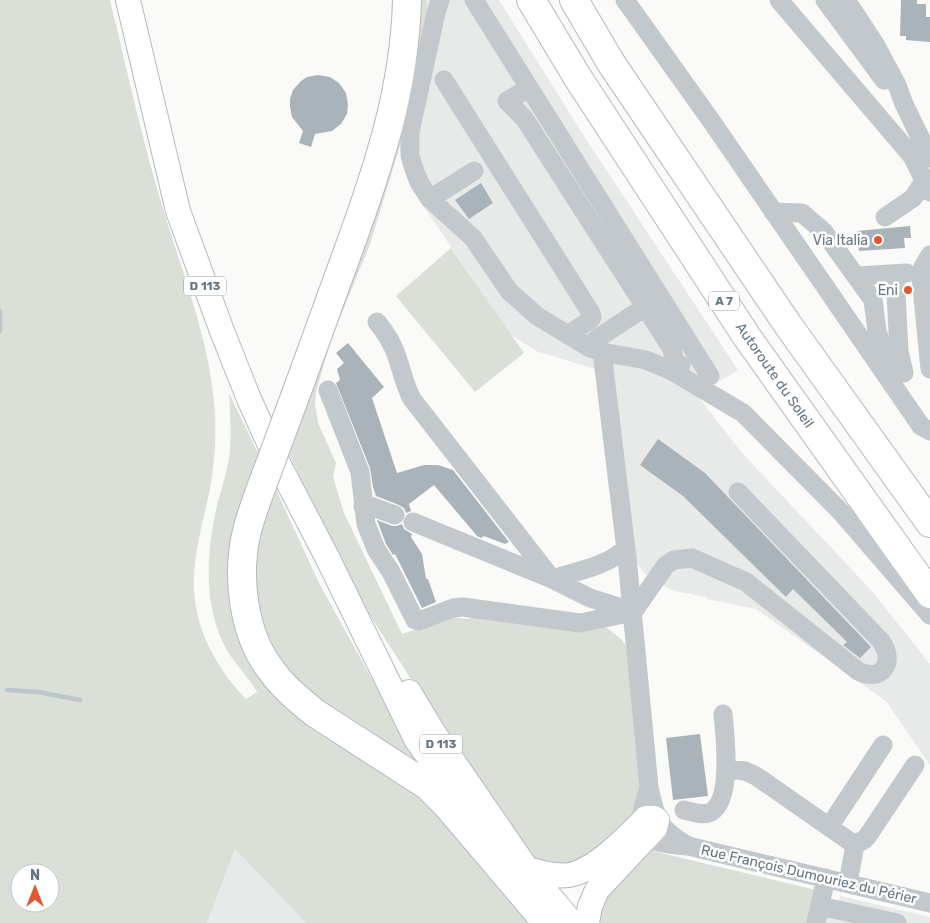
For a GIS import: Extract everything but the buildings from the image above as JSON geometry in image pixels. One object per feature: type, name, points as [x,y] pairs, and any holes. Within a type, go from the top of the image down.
[{"type":"highway","points":[[407,0],[402,66],[389,127],[360,218],[262,483],[247,531],[242,568],[245,606],[262,656],[271,670],[298,700],[428,786],[446,804],[548,923]]},
{"type":"highway","name":"Autoroute du Soleil","points":[[531,0],[578,78],[747,337],[930,594]]},
{"type":"highway","points":[[574,0],[611,63],[788,325],[930,523]]},
{"type":"main road","name":"D 113","points":[[128,0],[181,220],[249,399],[280,467],[416,738],[548,923]]},
{"type":"main road","name":"D 113","points":[[326,556],[433,732],[528,869],[572,923]]},
{"type":"main road","points":[[528,869],[555,875],[570,875],[589,869],[649,827]]},
{"type":"main road","points":[[587,923],[590,906],[597,890],[649,827]]},
{"type":"street","points":[[440,0],[410,132],[410,156],[419,182],[430,199],[473,238],[509,291],[538,316],[595,349],[646,360],[672,371],[728,404],[754,423],[841,512],[930,615]]},
{"type":"street","points":[[474,0],[710,376]]},
{"type":"street","points":[[625,0],[712,122],[921,426],[930,431]]},
{"type":"street","points":[[779,0],[912,156],[927,187],[886,217]]},
{"type":"street","points":[[825,0],[890,89],[904,104]]},
{"type":"street","points":[[846,0],[875,44],[897,85],[930,158]]},
{"type":"street","points":[[444,80],[591,313],[592,317],[590,320],[568,334]]},
{"type":"street","points":[[529,88],[507,100],[524,118],[672,350],[674,359],[672,371]]},
{"type":"street","points":[[430,199],[474,171]]},
{"type":"street","points":[[773,212],[802,213],[824,232],[873,300],[877,332],[881,344],[906,382]]},
{"type":"street","points":[[930,255],[922,267],[921,277],[930,369]]},
{"type":"street","points":[[856,276],[902,273],[899,351],[911,409]]},
{"type":"street","points":[[645,307],[598,338],[595,349],[627,552],[649,787],[649,827]]},
{"type":"street","points":[[377,322],[393,346],[407,390],[412,399],[552,579]]},
{"type":"street","points":[[672,371],[696,355]]},
{"type":"street","points":[[328,390],[360,472],[366,524],[376,549],[391,572],[415,620],[419,621],[453,608],[463,607],[580,623],[633,612],[666,565],[674,560],[692,558],[746,582],[858,671],[866,675],[882,671],[887,664],[888,655],[886,647],[738,492]]},
{"type":"street","points":[[363,507],[370,506],[395,515]]},
{"type":"street","points":[[413,522],[552,579],[590,598],[633,612]]},
{"type":"street","points":[[508,561],[521,540]]},
{"type":"street","points":[[552,579],[608,561],[622,552],[627,552]]},
{"type":"street","points":[[684,810],[702,814],[711,812],[718,804],[726,769],[723,714]]},
{"type":"street","points":[[829,827],[882,745]]},
{"type":"street","points":[[848,883],[855,845],[869,834],[915,765]]},
{"type":"street","points":[[726,769],[744,771],[756,776],[855,845]]},
{"type":"street","name":"Rue François Dumouriez du Périer","points":[[649,827],[666,844],[688,846],[930,903]]},
{"type":"street","points":[[826,878],[818,914],[897,923]]},
{"type":"shaded area","points":[[0,0],[110,0],[148,157],[193,304],[211,377],[215,413],[214,457],[210,489],[198,544],[194,595],[201,628],[215,659],[246,699],[257,692],[228,652],[220,635],[214,618],[209,582],[210,546],[230,450],[229,393],[260,457],[231,591],[313,727],[349,752],[405,782],[423,795],[536,923],[306,923],[235,849],[207,923],[0,923]]},
{"type":"shaded area","points":[[412,0],[427,0],[427,16],[400,146],[370,244],[332,337],[316,392],[315,403],[318,423],[336,463],[333,477],[344,513],[402,634],[452,617],[469,619],[471,614],[585,632],[600,622],[621,639],[629,650],[641,781],[638,811],[580,868],[532,860],[470,770],[369,614],[284,443]]},
{"type":"shaded area","points":[[427,0],[499,0],[584,136],[738,370],[720,381],[705,382],[693,390],[742,453],[871,590],[930,664],[930,765],[886,701],[756,609],[674,591],[646,575],[635,561],[595,369],[536,351],[511,335],[411,188],[403,167],[400,146],[427,16]]},
{"type":"shaded area","points":[[451,248],[524,353],[475,392],[396,296]]},
{"type":"shaded area","points":[[271,479],[320,585],[374,683],[429,772],[424,777],[276,670],[247,573]]},
{"type":"shaded area","points":[[652,848],[661,853],[816,890],[808,923],[592,923],[594,907]]},
{"type":"shaded area","points":[[235,849],[306,923],[207,923]]},
{"type":"shaded area","points":[[840,896],[930,917],[930,923],[808,923],[810,914],[830,918],[831,913],[836,914]]},
{"type":"waterway","points":[[0,311],[0,331]]},
{"type":"waterway","points":[[7,690],[38,692],[80,700]]},
{"type":"place","name":"Via Italia","points":[[878,240]]},
{"type":"place","name":"Eni","points":[[908,290]]}]
